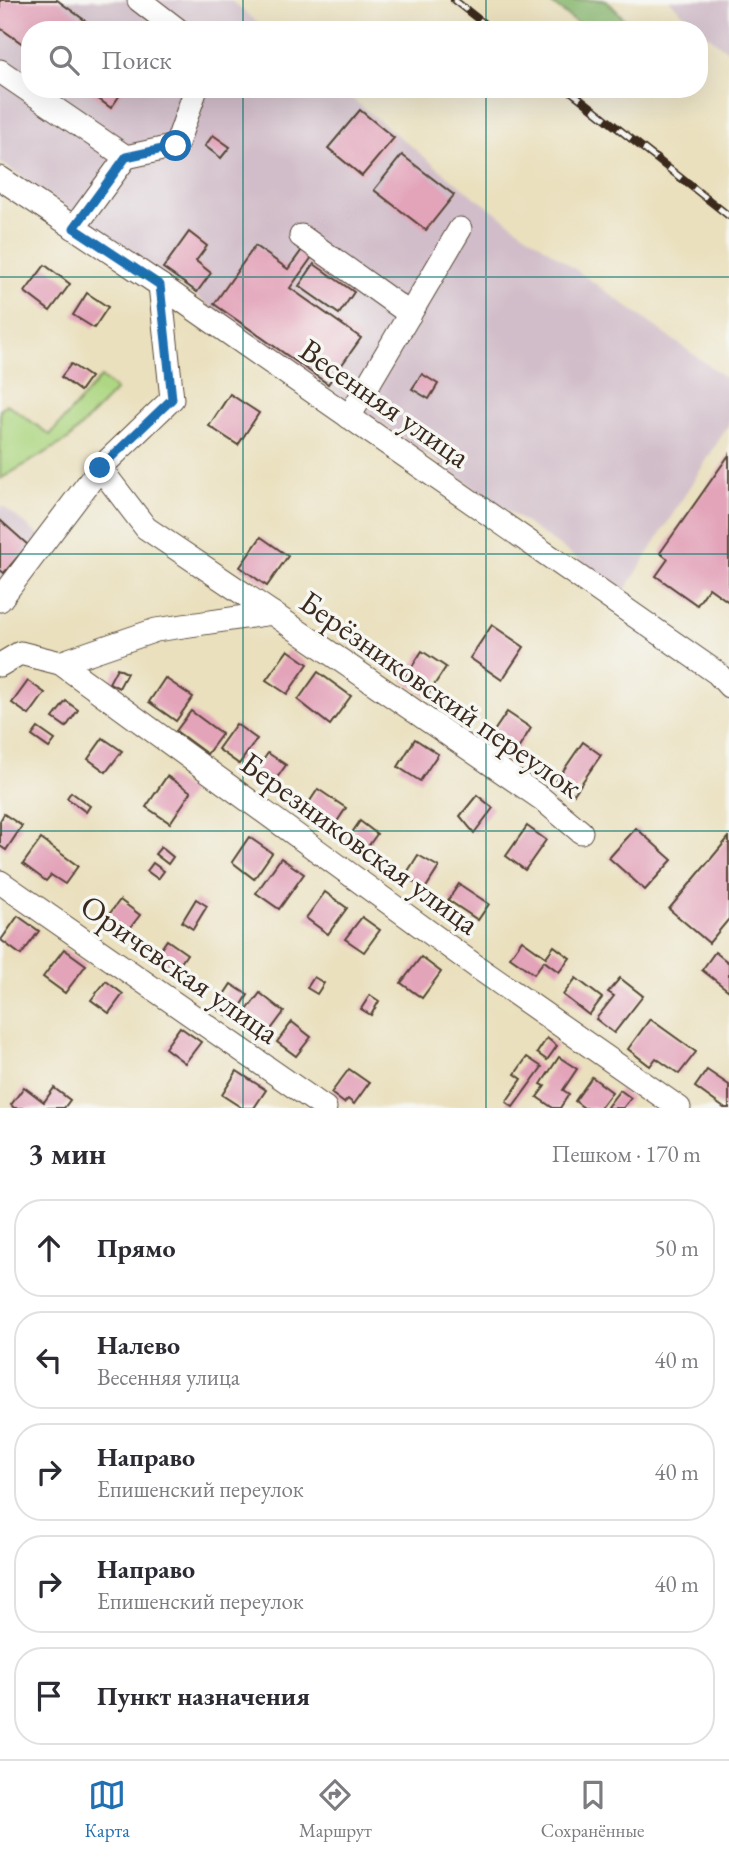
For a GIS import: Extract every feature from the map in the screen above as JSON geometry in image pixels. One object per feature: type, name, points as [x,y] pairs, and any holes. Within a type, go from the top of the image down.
[{"type":"street","points":[[139,0],[166,21]]},
{"type":"street","points":[[0,71],[21,85]]},
{"type":"street","points":[[40,98],[126,157]]},
{"type":"street","points":[[74,228],[126,157],[176,146],[193,98]]},
{"type":"street","name":"Весенняя улица","points":[[0,178],[160,285],[725,675]]},
{"type":"street","points":[[349,417],[460,229]]},
{"type":"street","points":[[301,236],[410,314]]},
{"type":"street","points":[[0,600],[100,468],[172,399],[160,285]]},
{"type":"street","points":[[100,468],[146,528],[272,613]]},
{"type":"street","name":"Берёзниковский переулок","points":[[60,663],[156,629],[272,613],[542,799],[581,832]]},
{"type":"street","name":"Березниковская улица","points":[[0,665],[19,653],[60,663],[477,967],[679,1108]]},
{"type":"street","name":"Оричевская улица","points":[[0,882],[325,1108]]},
{"type":"shaded area","points":[[0,0],[230,0],[256,21],[21,21],[21,98],[351,98],[468,192],[729,380],[729,424],[625,591],[0,162]]},
{"type":"shaded area","points":[[669,0],[729,0],[729,52],[708,35],[708,21],[691,21]]},
{"type":"shaded area","points":[[3,506],[41,537],[0,592],[0,509]]},
{"type":"green space","points":[[547,0],[606,0],[626,21],[574,21]]},
{"type":"green space","points":[[101,377],[116,390],[69,439],[0,479],[0,410],[7,404],[50,435]]},
{"type":"building","points":[[0,0],[57,0],[86,21],[21,21],[21,43],[0,28]]},
{"type":"building","points":[[97,98],[118,98],[111,108]]},
{"type":"building","points":[[360,110],[394,138],[362,176],[328,148]]},
{"type":"building","points":[[213,135],[230,147],[221,158],[205,146]]},
{"type":"building","points":[[402,155],[454,195],[426,230],[374,190]]},
{"type":"building","points":[[189,232],[207,246],[196,261],[211,273],[197,292],[163,268]]},
{"type":"building","points":[[255,246],[288,269],[302,250],[312,257],[290,288],[361,338],[328,384],[214,304]]},
{"type":"building","points":[[314,264],[354,292],[339,314],[299,286]]},
{"type":"building","points":[[45,265],[70,284],[50,311],[25,292]]},
{"type":"building","points":[[87,293],[108,307],[94,328],[73,315]]},
{"type":"building","points":[[71,364],[90,377],[80,391],[61,377]]},
{"type":"building","points":[[422,374],[438,384],[429,399],[412,389]]},
{"type":"building","points":[[230,394],[259,413],[238,445],[209,426]]},
{"type":"building","points":[[729,455],[729,602],[709,588],[697,605],[656,576],[668,559],[660,553]]},
{"type":"building","points":[[0,520],[28,545],[4,573],[0,570]]},
{"type":"building","points":[[261,537],[288,556],[267,586],[240,567]]},
{"type":"building","points":[[492,625],[524,647],[502,680],[470,658]]},
{"type":"building","points":[[288,650],[308,664],[287,694],[266,680]]},
{"type":"building","points":[[422,651],[446,667],[427,696],[403,681]]},
{"type":"building","points":[[117,668],[127,673],[119,688],[109,683]]},
{"type":"building","points":[[318,672],[351,696],[330,725],[298,700]]},
{"type":"building","points":[[165,678],[193,697],[176,721],[149,702]]},
{"type":"building","points":[[28,681],[45,693],[29,715],[12,703]]},
{"type":"building","points":[[66,701],[78,710],[66,727],[53,718]]},
{"type":"building","points":[[191,711],[222,734],[207,754],[176,731]]},
{"type":"building","points":[[507,712],[531,728],[515,754],[490,737]]},
{"type":"building","points":[[236,724],[257,739],[239,764],[218,749]]},
{"type":"building","points":[[38,728],[55,740],[49,748],[32,736]]},
{"type":"building","points":[[103,738],[122,751],[106,772],[88,759]]},
{"type":"building","points":[[415,739],[438,754],[420,781],[398,767]]},
{"type":"building","points":[[583,742],[601,755],[574,794],[556,781]]},
{"type":"building","points":[[268,753],[286,765],[271,786],[254,773]]},
{"type":"building","points":[[167,776],[191,792],[170,823],[146,807]]},
{"type":"building","points":[[318,789],[346,808],[332,829],[304,810]]},
{"type":"building","points":[[71,792],[90,806],[86,812],[67,798]]},
{"type":"building","points":[[477,795],[493,808],[474,833],[460,816]]},
{"type":"building","points":[[4,814],[22,826],[6,850],[0,846],[0,821]]},
{"type":"building","points":[[360,821],[377,834],[364,852],[347,840]]},
{"type":"building","points":[[527,826],[546,840],[525,870],[506,856]]},
{"type":"building","points":[[636,828],[672,860],[645,890],[609,858]]},
{"type":"building","points":[[249,837],[272,853],[254,879],[232,862]]},
{"type":"building","points":[[729,837],[729,919],[709,943],[669,909]]},
{"type":"building","points":[[41,839],[78,866],[65,884],[51,875],[46,881],[23,864]]},
{"type":"building","points":[[161,847],[173,857],[168,864],[155,854]]},
{"type":"building","points":[[418,855],[439,867],[425,889],[405,876]]},
{"type":"building","points":[[281,858],[304,874],[279,909],[256,893]]},
{"type":"building","points":[[153,863],[164,871],[158,879],[147,871]]},
{"type":"building","points":[[459,884],[489,904],[478,920],[448,900]]},
{"type":"building","points":[[325,892],[347,908],[328,934],[306,918]]},
{"type":"building","points":[[196,899],[207,906],[193,929],[182,922]]},
{"type":"building","points":[[120,900],[140,915],[124,936],[104,921]]},
{"type":"building","points":[[18,916],[39,931],[21,955],[1,940]]},
{"type":"building","points":[[362,917],[380,930],[364,952],[345,939]]},
{"type":"building","points":[[167,940],[187,954],[174,973],[154,959]]},
{"type":"building","points":[[522,940],[546,957],[554,946],[570,958],[559,972],[544,961],[534,974],[510,957]]},
{"type":"building","points":[[64,949],[86,965],[65,993],[43,977]]},
{"type":"building","points":[[715,952],[729,963],[729,991],[702,970]]},
{"type":"building","points":[[421,957],[441,972],[422,998],[401,983]]},
{"type":"building","points":[[314,977],[324,983],[317,994],[307,988]]},
{"type":"building","points":[[576,978],[602,998],[589,1015],[563,995]]},
{"type":"building","points":[[620,978],[643,996],[614,1033],[596,1019],[614,996],[608,992]]},
{"type":"building","points":[[106,981],[123,994],[109,1013],[91,1000]]},
{"type":"building","points":[[231,984],[248,995],[233,1019],[215,1008]]},
{"type":"building","points":[[260,993],[284,1012],[266,1036],[241,1018]]},
{"type":"building","points":[[370,995],[379,1001],[371,1015],[361,1009]]},
{"type":"building","points":[[650,1019],[696,1052],[679,1074],[656,1058],[650,1066],[628,1049]]},
{"type":"building","points":[[292,1022],[311,1037],[296,1056],[277,1042]]},
{"type":"building","points":[[180,1027],[201,1042],[185,1063],[165,1048]]},
{"type":"building","points":[[547,1038],[557,1046],[547,1060],[537,1053]]},
{"type":"building","points":[[527,1057],[542,1067],[513,1107],[506,1102],[522,1079],[515,1074]]},
{"type":"building","points":[[559,1057],[577,1069],[563,1090],[569,1094],[560,1108],[553,1108],[537,1097],[545,1086],[541,1084]]},
{"type":"building","points":[[349,1069],[369,1083],[354,1104],[348,1099],[344,1103],[331,1093]]},
{"type":"building","points":[[707,1070],[729,1085],[729,1108],[724,1108],[695,1087]]},
{"type":"building","points":[[237,1071],[266,1090],[254,1108],[242,1108],[222,1095]]},
{"type":"building","points":[[592,1077],[612,1092],[600,1108],[584,1108],[575,1101]]},
{"type":"building","points":[[24,1087],[44,1102],[54,1088],[70,1100],[64,1108],[14,1108],[11,1105]]},
{"type":"building","points":[[620,1090],[631,1098],[623,1108],[607,1107]]},
{"type":"railway","points":[[454,0],[481,21]]},
{"type":"railway","points":[[579,98],[729,216]]},
{"type":"route","points":[[100,468],[172,399],[160,285],[74,228],[126,157],[176,146]]}]
